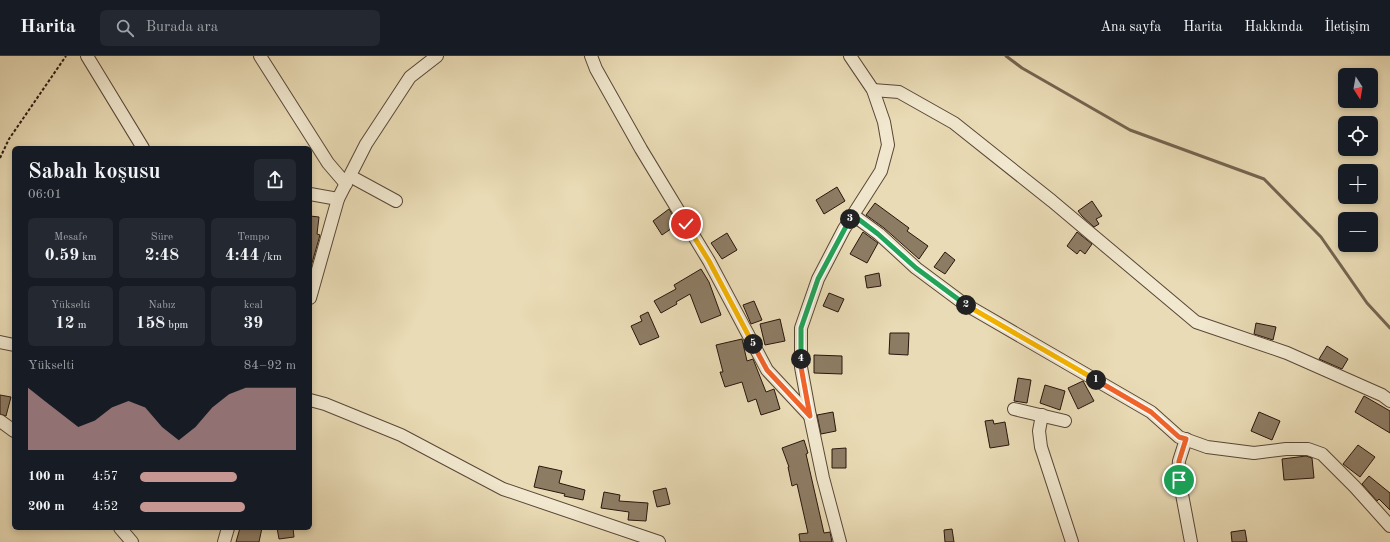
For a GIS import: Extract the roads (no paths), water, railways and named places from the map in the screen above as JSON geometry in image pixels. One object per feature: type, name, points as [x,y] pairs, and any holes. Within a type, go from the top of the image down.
[{"type":"street","points":[[88,56],[142,146]]},
{"type":"street","points":[[260,56],[328,163],[348,180],[396,201]]},
{"type":"street","points":[[312,291],[338,199],[366,144],[410,77],[437,56]]},
{"type":"street","points":[[591,56],[596,69],[641,149],[709,261],[767,370],[810,416]]},
{"type":"street","points":[[840,542],[823,478],[801,367],[801,328],[818,279],[844,229],[881,171],[888,145],[884,122],[873,90],[850,56]]},
{"type":"street","points":[[873,90],[899,92],[954,123],[1052,201],[1196,322],[1287,353],[1382,395],[1390,401]]},
{"type":"street","points":[[312,194],[338,199]]},
{"type":"street","points":[[853,215],[878,234],[916,268],[962,303],[1151,412],[1179,437],[1208,447],[1254,453],[1286,449],[1308,449],[1322,454],[1355,487],[1390,526]]},
{"type":"street","points":[[0,342],[12,345]]},
{"type":"street","points":[[312,401],[325,404],[401,435],[503,489],[659,542]]},
{"type":"street","points":[[1014,409],[1065,421]]},
{"type":"street","points":[[1042,416],[1039,431],[1041,447],[1072,542]]},
{"type":"street","points":[[0,421],[12,430]]},
{"type":"street","points":[[1186,439],[1179,461],[1178,473],[1191,542]]},
{"type":"street","points":[[122,530],[132,542]]},
{"type":"street","points":[[224,542],[227,530]]},
{"type":"waterway","points":[[1006,56],[1022,68],[1130,130],[1264,179],[1321,237],[1367,303],[1390,328]]}]
